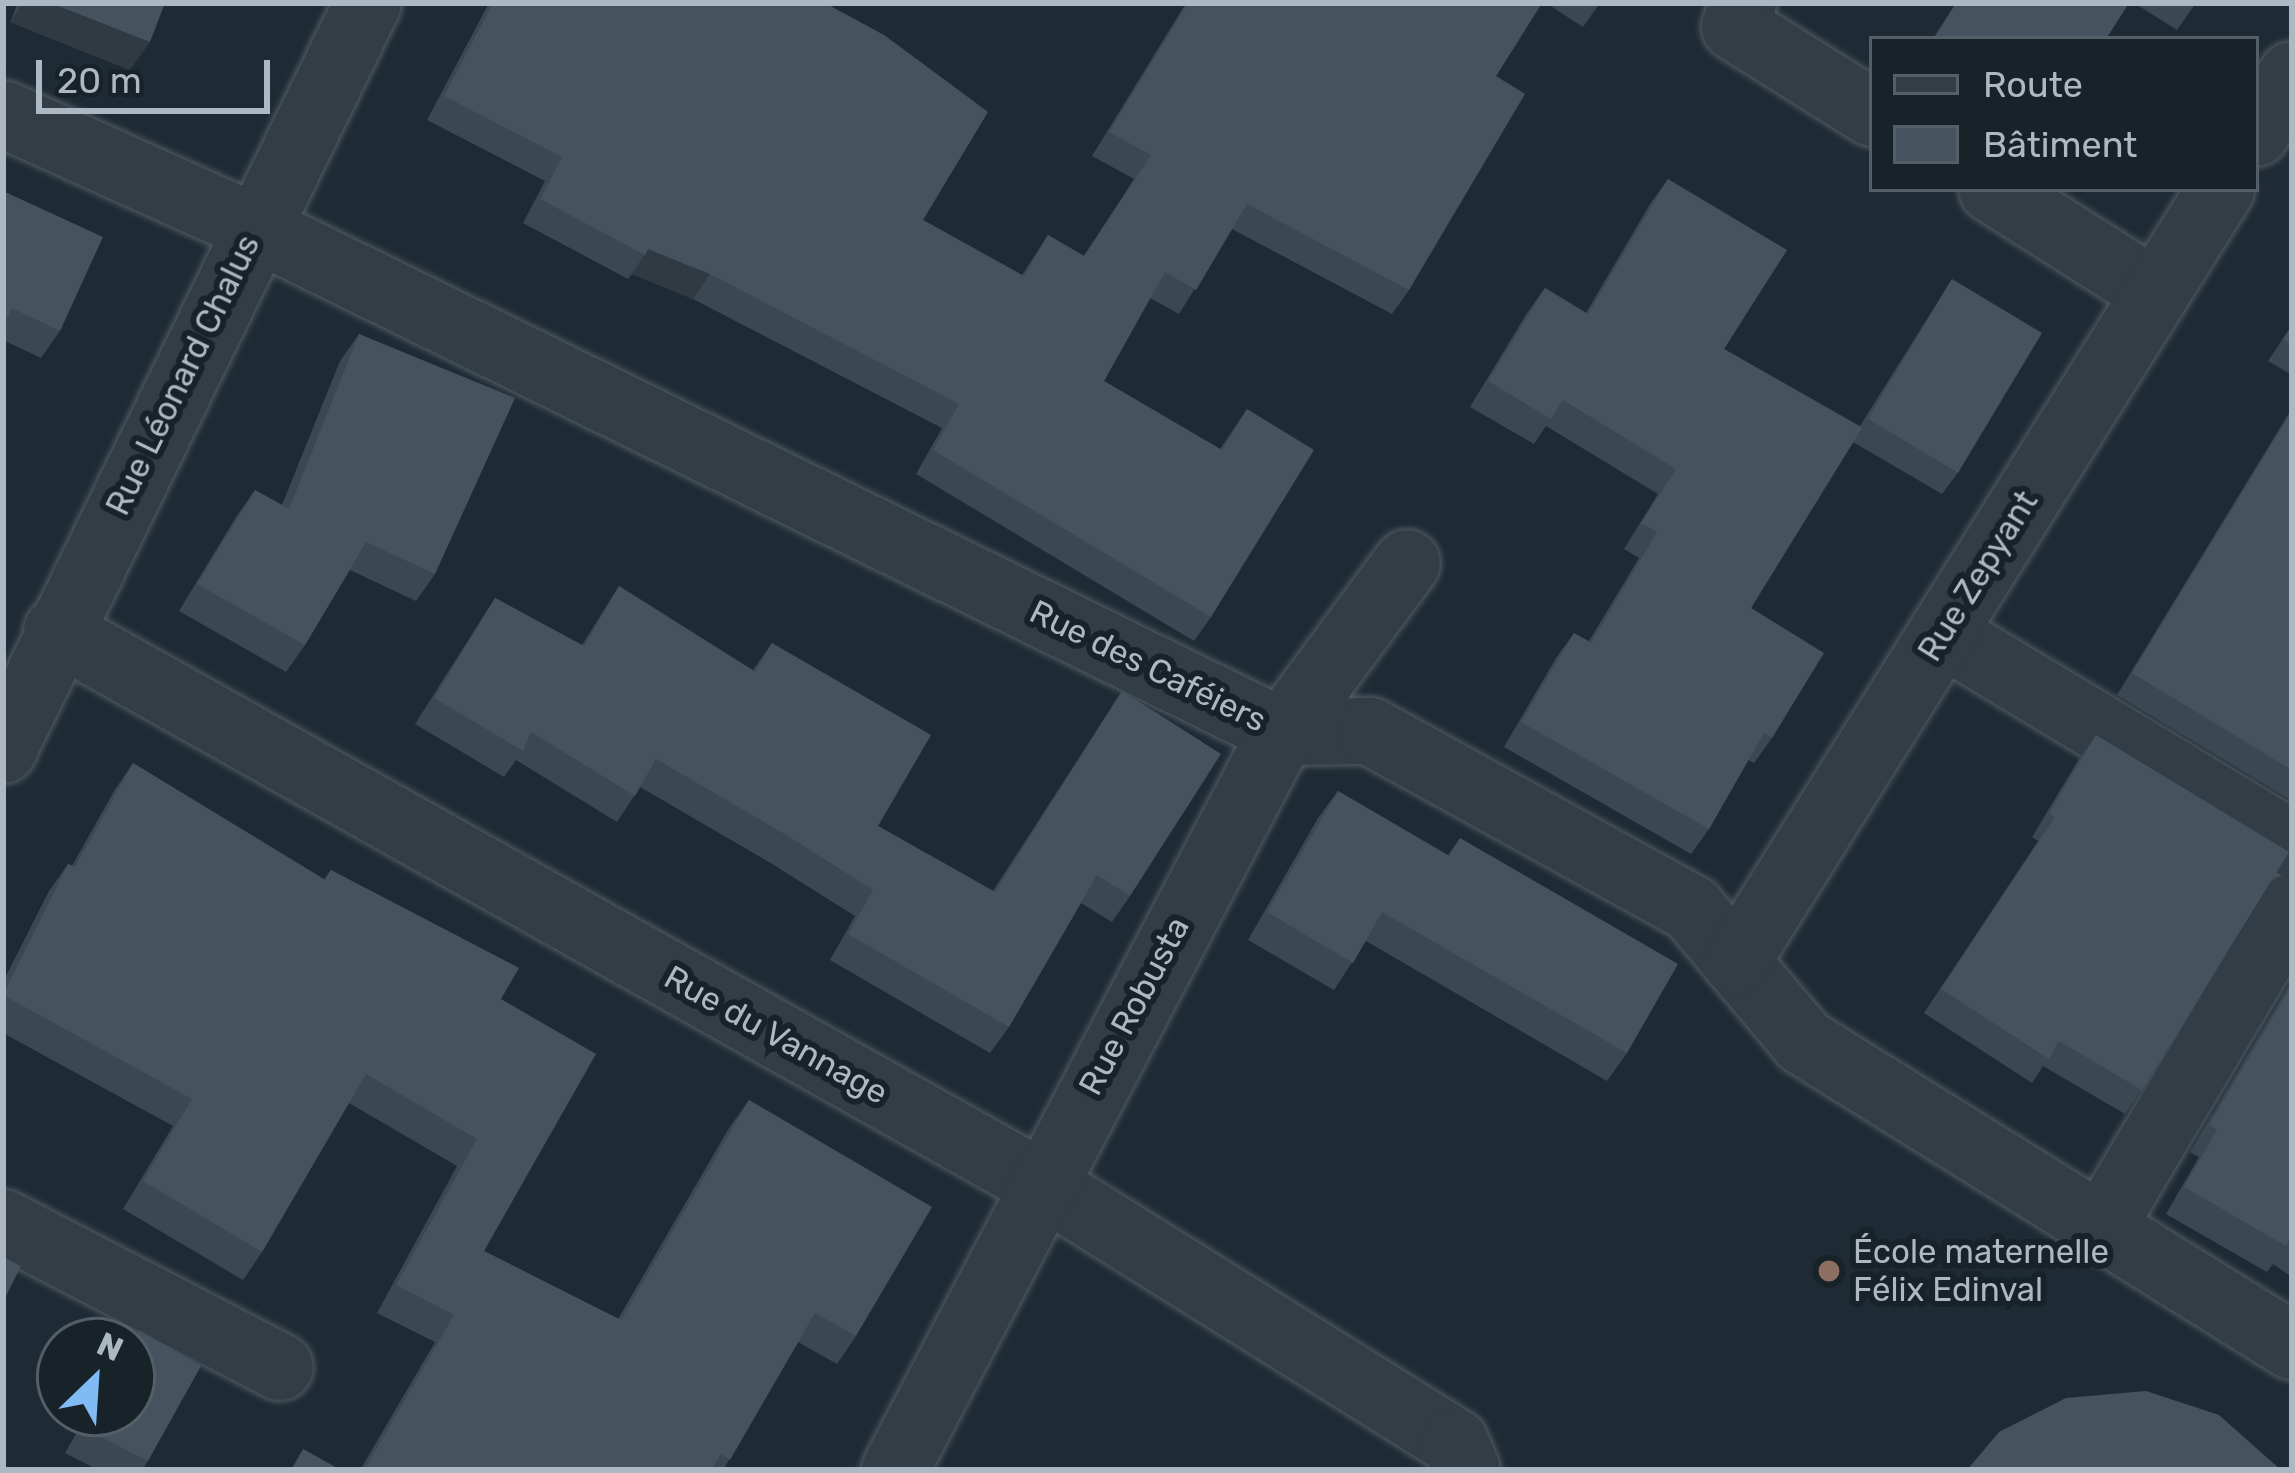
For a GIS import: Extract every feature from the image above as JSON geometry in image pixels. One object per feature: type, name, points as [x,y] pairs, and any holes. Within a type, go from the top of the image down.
[{"type":"street","name":"Rue Léonard Chalus","points":[[3,750],[57,631],[368,3]]},
{"type":"street","points":[[1743,3],[1735,27],[1869,111]]},
{"type":"street","points":[[2259,128],[2292,75]]},
{"type":"street","name":"Rue des Caféiers","points":[[3,114],[256,228],[1282,732],[1370,731],[1692,909],[1804,1042],[2292,1346]]},
{"type":"street","points":[[1997,192],[2156,293]]},
{"type":"street","name":"Rue Zepyant","points":[[1736,962],[2219,192]]},
{"type":"street","name":"Rue Robusta","points":[[896,1470],[1040,1183],[1282,732],[1407,563]]},
{"type":"street","name":"Rue du Vannage","points":[[57,631],[1040,1183],[1455,1442],[1467,1470]]},
{"type":"street","points":[[1942,633],[2292,844]]},
{"type":"street","points":[[2100,1230],[2292,907]]},
{"type":"street","points":[[3,1223],[280,1367]]},
{"type":"building","points":[[51,3],[165,3],[150,42]]},
{"type":"building","points":[[493,3],[825,3],[884,35],[988,112],[923,220],[1024,276],[1048,235],[1084,256],[1151,155],[1109,132],[1188,3],[1542,3],[1496,76],[1525,94],[1409,290],[1247,204],[1196,290],[1165,272],[1104,381],[1222,450],[1247,409],[1314,450],[1211,617],[933,450],[959,404],[710,274],[648,249],[645,255],[540,199],[562,157],[444,96]]},
{"type":"building","points":[[1956,3],[2129,3],[2108,36],[1935,36]]},
{"type":"building","points":[[1668,179],[1787,250],[1724,349],[1862,428],[1751,608],[1824,653],[1772,738],[1764,733],[1709,829],[1521,722],[1574,633],[1591,643],[1657,532],[1641,523],[1676,469],[1563,400],[1551,419],[1488,381],[1545,288],[1588,314]]},
{"type":"building","points":[[3,191],[103,237],[60,331],[12,308],[3,327]]},
{"type":"building","points":[[1952,279],[2042,333],[1958,473],[1868,419]]},
{"type":"building","points":[[359,334],[515,398],[435,574],[366,542],[305,645],[197,584],[255,490],[289,509]]},
{"type":"building","points":[[2292,411],[2292,770],[2132,673]]},
{"type":"building","points":[[619,586],[755,672],[772,643],[931,735],[878,826],[995,892],[1122,691],[1221,754],[1130,896],[1097,875],[1009,1027],[848,934],[873,890],[656,759],[635,796],[531,732],[523,751],[434,698],[495,598],[584,646]]},
{"type":"building","points":[[2096,735],[2289,852],[2142,1090],[2059,1041],[2049,1059],[1941,989],[2055,817],[2049,813]]},
{"type":"building","points":[[133,763],[325,880],[331,870],[519,968],[501,999],[596,1054],[484,1251],[621,1320],[749,1100],[932,1207],[856,1336],[815,1313],[730,1460],[721,1454],[711,1470],[364,1470],[454,1315],[396,1285],[477,1139],[366,1074],[262,1252],[143,1181],[192,1099],[3,995],[68,864],[75,867]]},
{"type":"building","points":[[1338,791],[1449,856],[1460,838],[1678,964],[1627,1053],[1382,912],[1353,963],[1267,912]]},
{"type":"building","points":[[2292,985],[2292,1239],[2286,1246],[2184,1187],[2217,1130],[2209,1125]]},
{"type":"building","points":[[3,1257],[21,1266],[3,1302]]},
{"type":"building","points":[[156,1340],[201,1366],[148,1461],[101,1437],[156,1437]]},
{"type":"building","points":[[2146,1391],[2219,1415],[2281,1470],[1967,1470],[1999,1432],[2066,1398]]},
{"type":"building","points":[[303,1449],[341,1470],[291,1470]]},
{"type":"place","name":"École maternelle Félix Edinval","points":[[1829,1271]]}]
